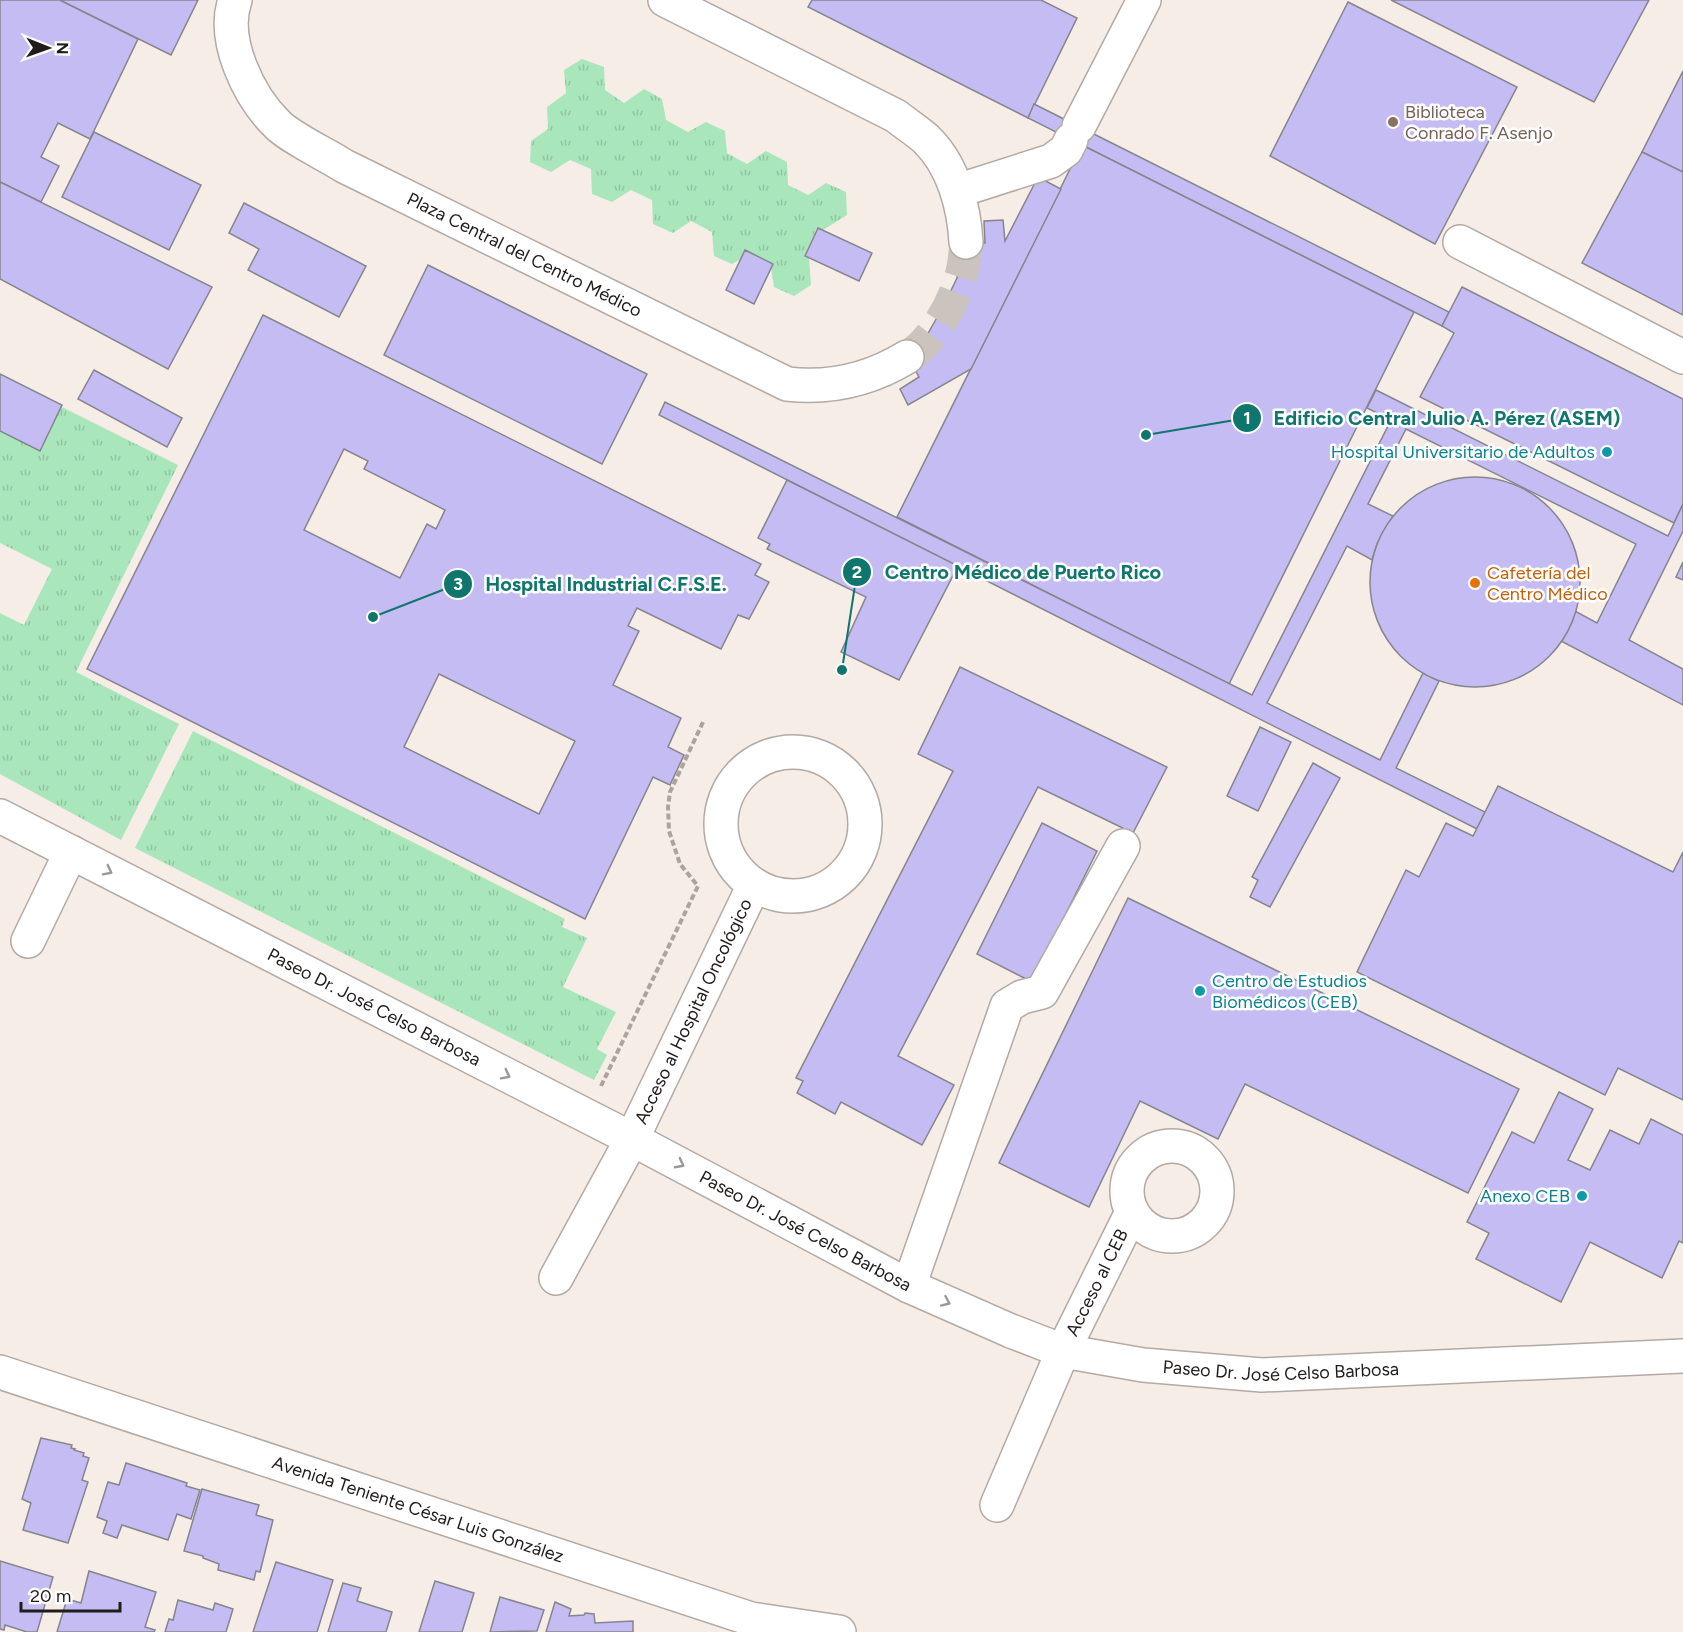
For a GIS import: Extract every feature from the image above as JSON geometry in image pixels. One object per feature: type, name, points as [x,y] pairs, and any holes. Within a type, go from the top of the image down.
[{"type":"street","points":[[665,0],[896,116],[926,139],[941,158],[957,191],[965,219],[966,242]]},
{"type":"street","points":[[957,191],[1051,161],[1066,150],[1144,0]]},
{"type":"street","name":"Plaza Central del Centro Médico","points":[[227,3],[233,42],[242,74],[260,104],[279,127],[344,166],[787,384],[836,384],[882,370],[907,357]]},
{"type":"street","points":[[1460,242],[1683,357]]},
{"type":"street","points":[[792,752],[815,755],[837,767],[853,783],[864,807],[866,823],[862,847],[850,869],[826,889],[808,895],[783,896],[754,885],[736,868],[726,852],[722,837],[726,798],[734,784],[750,766],[776,754],[792,752]]},
{"type":"street","name":"Paseo Dr. José Celso Barbosa","points":[[0,816],[632,1138],[909,1286],[1063,1351],[1143,1365],[1262,1376],[1683,1356]]},
{"type":"street","points":[[909,1286],[1007,1006],[1022,997],[1042,992],[1123,846]]},
{"type":"street","points":[[28,941],[71,852]]},
{"type":"street","name":"Acceso al Hospital Oncológico","points":[[555,1278],[632,1138],[754,885]]},
{"type":"street","name":"Acceso al CEB","points":[[997,1505],[1063,1351],[1132,1212]]},
{"type":"street","name":"Avenida Teniente César Luis González","points":[[0,1372],[750,1625],[839,1632]]},
{"type":"path","points":[[600,1089],[698,886],[680,864],[669,831],[668,807],[670,792],[705,720]]},
{"type":"green space","points":[[582,59],[604,67],[605,90],[624,103],[644,89],[662,99],[666,120],[688,132],[706,122],[725,131],[727,153],[747,164],[766,151],[787,162],[788,185],[808,195],[826,183],[846,192],[847,215],[823,230],[817,228],[805,255],[809,258],[811,285],[794,296],[774,287],[771,268],[773,264],[741,259],[732,264],[714,256],[712,232],[691,221],[673,233],[653,224],[652,200],[631,190],[612,202],[592,194],[591,169],[570,160],[551,172],[530,162],[531,141],[548,129],[547,107],[566,93],[564,70]]},
{"type":"green space","points":[[0,376],[178,465],[76,672],[179,724],[121,840],[0,774],[0,613],[24,625],[52,569],[0,543]]},
{"type":"green space","points":[[193,731],[565,919],[562,927],[587,938],[563,987],[616,1012],[597,1049],[607,1055],[594,1080],[135,848]]},
{"type":"building","points":[[0,0],[60,0],[138,39],[90,139],[58,123],[41,157],[59,166],[41,202],[0,182]]},
{"type":"building","points":[[60,0],[198,0],[171,55]]},
{"type":"building","points":[[812,0],[1041,0],[1077,18],[1028,118],[808,7]]},
{"type":"building","points":[[1391,0],[1649,0],[1594,102]]},
{"type":"building","name":"Biblioteca Conrado F. Asenjo","points":[[1348,2],[1517,87],[1435,244],[1270,156]]},
{"type":"building","points":[[1683,71],[1683,172],[1642,152]]},
{"type":"building","points":[[1034,104],[1449,312],[1442,326],[1028,118]]},
{"type":"building","points":[[94,132],[201,185],[169,250],[62,197]]},
{"type":"building","points":[[1082,145],[1414,312],[1229,684],[897,517]]},
{"type":"building","points":[[1642,152],[1683,172],[1683,315],[1582,263]]},
{"type":"building","points":[[1038,177],[1061,189],[971,369],[908,405],[900,389],[919,377],[906,354],[927,335],[943,307],[957,278],[962,242],[985,243],[984,221],[1003,220],[1005,241]]},
{"type":"building","points":[[0,182],[212,287],[168,369],[0,279]]},
{"type":"building","points":[[244,203],[366,266],[339,317],[248,270],[259,249],[229,233]]},
{"type":"building","points":[[818,228],[872,253],[859,281],[805,256]]},
{"type":"building","points":[[745,250],[773,264],[754,304],[726,290]]},
{"type":"building","points":[[428,265],[647,374],[602,464],[384,355]]},
{"type":"building","name":"Hospital Universitario de Adultos","points":[[1462,287],[1683,399],[1683,504],[1674,523],[1420,397],[1454,333],[1442,326]]},
{"type":"building","points":[[263,315],[761,564],[755,575],[769,582],[749,619],[738,615],[721,649],[637,608],[628,626],[639,631],[613,685],[681,718],[668,747],[684,755],[670,785],[653,777],[585,919],[87,669]],"holes":[[[344,449],[368,461],[364,469],[445,510],[436,529],[427,524],[400,578],[304,530]],[[439,674],[575,741],[539,814],[404,747]]]},
{"type":"building","points":[[94,370],[182,418],[167,447],[78,399]]},
{"type":"building","points":[[0,374],[62,405],[40,451],[0,431]]},
{"type":"building","points":[[1376,390],[1668,536],[1683,504],[1683,531],[1629,640],[1683,669],[1683,705],[1561,641],[1575,611],[1597,623],[1636,544],[1406,429],[1368,504],[1393,516],[1377,544],[1372,560],[1347,546],[1267,703],[1380,760],[1423,673],[1439,681],[1396,768],[1485,812],[1477,829],[659,415],[665,402],[1252,695],[1391,420],[1367,408]]},
{"type":"building","name":"Cafetería del Centro Médico","points":[[1475,477],[1495,479],[1524,489],[1542,501],[1556,515],[1572,542],[1578,562],[1580,582],[1578,602],[1568,631],[1556,649],[1542,663],[1515,679],[1495,685],[1475,687],[1455,685],[1426,675],[1408,663],[1394,649],[1378,622],[1372,602],[1370,582],[1372,562],[1382,533],[1394,515],[1408,501],[1435,485],[1455,479]]},
{"type":"building","points":[[787,480],[958,566],[899,680],[841,652],[866,597],[767,549],[770,544],[758,538]]},
{"type":"building","points":[[1683,562],[1683,580],[1676,577]]},
{"type":"building","points":[[960,667],[1167,767],[1133,833],[1038,787],[898,1056],[954,1085],[922,1145],[841,1102],[835,1114],[797,1093],[803,1081],[796,1078],[953,771],[918,754]]},
{"type":"building","points":[[1260,727],[1291,742],[1258,811],[1227,796]]},
{"type":"building","points":[[1313,763],[1340,778],[1270,907],[1250,897],[1258,880],[1252,877]]},
{"type":"building","points":[[1498,786],[1673,872],[1683,852],[1683,1100],[1618,1068],[1605,1095],[1357,972],[1406,870],[1419,877],[1446,823],[1473,836]]},
{"type":"building","points":[[1042,823],[1097,851],[1032,982],[977,954]]},
{"type":"building","name":"Centro de Estudios Biomédicos (CEB)","points":[[1128,898],[1519,1089],[1468,1193],[1245,1084],[1218,1139],[1140,1101],[1089,1207],[999,1163]]},
{"type":"building","name":"Anexo CEB","points":[[1559,1092],[1593,1109],[1568,1160],[1590,1170],[1610,1130],[1639,1144],[1651,1119],[1683,1135],[1683,1243],[1679,1241],[1662,1278],[1590,1242],[1561,1302],[1476,1259],[1489,1233],[1467,1222],[1512,1132],[1534,1143]]},
{"type":"building","points":[[41,1438],[72,1445],[71,1448],[84,1453],[83,1456],[89,1458],[82,1480],[88,1482],[68,1543],[23,1530],[31,1503],[22,1499]]},
{"type":"building","points":[[126,1463],[187,1483],[186,1486],[200,1490],[191,1519],[177,1514],[168,1540],[122,1525],[117,1538],[103,1533],[107,1521],[97,1517],[108,1482],[119,1485]]},
{"type":"building","points":[[202,1489],[259,1505],[256,1515],[273,1520],[260,1572],[256,1571],[254,1580],[218,1570],[219,1564],[203,1556],[184,1551]]},
{"type":"building","points":[[0,1561],[53,1577],[37,1632],[27,1632],[5,1625],[4,1630],[0,1629]]},
{"type":"building","points":[[276,1562],[333,1580],[317,1632],[253,1632]]},
{"type":"building","points":[[89,1571],[156,1592],[145,1627],[155,1630],[154,1632],[57,1632],[67,1599],[81,1603]]},
{"type":"building","points":[[435,1581],[474,1593],[462,1632],[419,1632]]},
{"type":"building","points":[[343,1583],[361,1588],[357,1601],[392,1612],[386,1632],[328,1632]]},
{"type":"building","points":[[500,1597],[544,1610],[537,1631],[490,1632]]},
{"type":"building","points":[[178,1600],[213,1610],[215,1603],[233,1609],[226,1632],[165,1632],[169,1619],[173,1620]]},
{"type":"building","points":[[555,1602],[571,1609],[569,1616],[594,1614],[595,1623],[633,1621],[633,1632],[546,1632]]},
{"type":"tunnel","points":[[907,357],[924,343],[946,312],[957,289],[966,242]]},
{"type":"place","name":"Biblioteca Conrado F. Asenjo","points":[[1393,122]]},
{"type":"place","name":"Edificio Central Julio A. Pérez (ASEM)","points":[[1146,435]]},
{"type":"place","name":"Hospital Universitario de Adultos","points":[[1607,452]]},
{"type":"place","name":"Cafetería del Centro Médico","points":[[1475,583]]},
{"type":"place","name":"Hospital Industrial C.F.S.E.","points":[[373,617]]},
{"type":"place","name":"Centro Médico de Puerto Rico","points":[[842,670]]},
{"type":"place","name":"Centro de Estudios Biomédicos (CEB)","points":[[1200,991]]},
{"type":"place","name":"Anexo CEB","points":[[1582,1196]]}]
